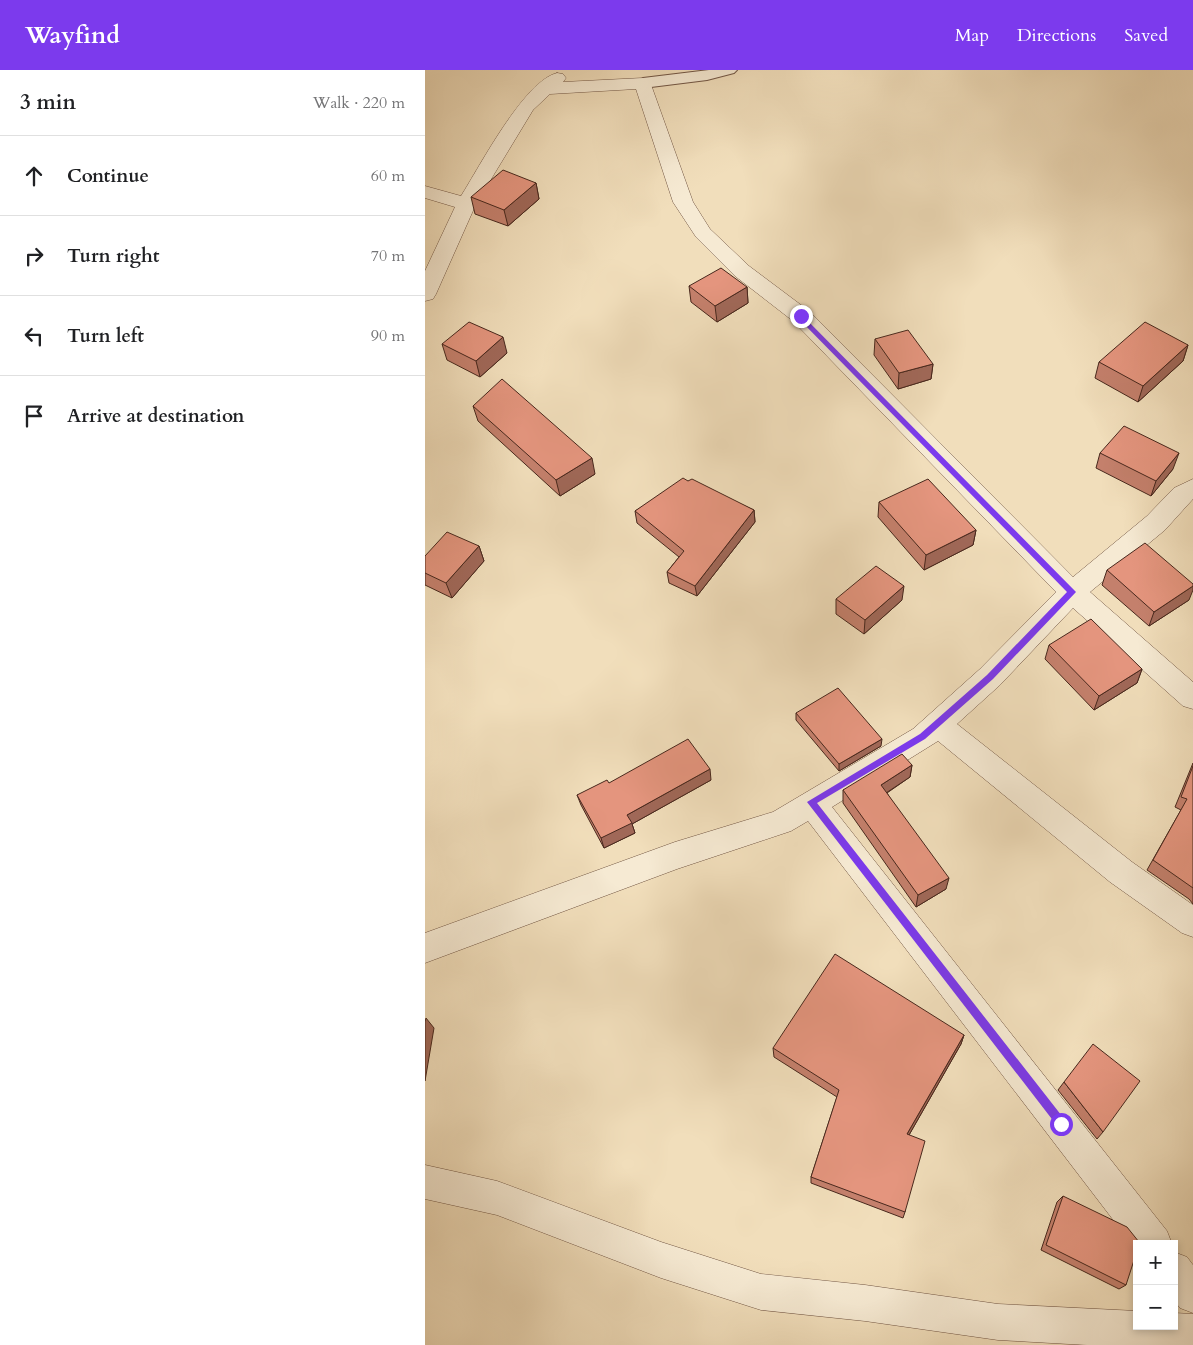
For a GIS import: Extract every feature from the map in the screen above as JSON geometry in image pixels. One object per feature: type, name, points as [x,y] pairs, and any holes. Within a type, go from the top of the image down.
[{"type":"street","points":[[425,294],[467,204],[516,122],[526,107],[543,89],[567,70]]},
{"type":"street","points":[[543,89],[643,84],[683,202],[703,233],[742,271],[801,316],[1072,592],[1193,698]]},
{"type":"street","points":[[425,192],[467,204]]},
{"type":"street","points":[[425,948],[675,856],[781,822],[811,802],[923,737],[990,677],[1072,592],[1156,523],[1183,494],[1193,488]]},
{"type":"street","points":[[937,724],[1121,872],[1193,923]]},
{"type":"street","points":[[811,802],[1151,1240]]},
{"type":"street","points":[[425,1182],[497,1198],[661,1260],[761,1292],[865,1303],[998,1322],[1193,1332]]},
{"type":"street","points":[[1178,1275],[1193,1295]]},
{"type":"lane","points":[[643,84],[729,70]]},
{"type":"building","points":[[503,170],[536,183],[504,210],[471,197]]},
{"type":"building","points":[[721,268],[747,287],[715,306],[689,286]]},
{"type":"building","points":[[469,322],[503,337],[476,361],[442,344]]},
{"type":"building","points":[[1145,322],[1188,345],[1143,386],[1099,362]]},
{"type":"building","points":[[908,330],[933,364],[899,373],[875,339]]},
{"type":"building","points":[[502,379],[592,458],[556,480],[473,406]]},
{"type":"building","points":[[1124,426],[1179,453],[1156,481],[1100,453]]},
{"type":"building","points":[[683,478],[688,481],[692,479],[754,510],[695,586],[667,572],[684,551],[635,511]]},
{"type":"building","points":[[928,479],[976,530],[926,555],[879,502]]},
{"type":"building","points":[[447,532],[479,546],[446,583],[425,573],[425,556]]},
{"type":"building","points":[[1145,543],[1193,584],[1193,586],[1154,612],[1107,570]]},
{"type":"building","points":[[876,566],[904,586],[865,620],[836,599]]},
{"type":"building","points":[[1091,619],[1142,669],[1099,696],[1049,645]]},
{"type":"building","points":[[838,688],[882,739],[839,764],[796,713]]},
{"type":"building","points":[[688,739],[710,769],[627,815],[632,823],[601,838],[577,795],[607,780],[609,783]]},
{"type":"building","points":[[902,754],[912,765],[881,785],[949,878],[918,895],[843,790]]},
{"type":"building","points":[[1193,766],[1193,888],[1153,860],[1187,799],[1181,797]]},
{"type":"building","points":[[835,954],[964,1035],[907,1134],[925,1141],[905,1212],[811,1177],[839,1090],[773,1048]]},
{"type":"building","points":[[1093,1044],[1140,1081],[1103,1132],[1064,1082]]},
{"type":"building","points":[[1063,1196],[1127,1227],[1137,1240],[1133,1240],[1133,1263],[1126,1285],[1046,1245]]},
{"type":"route","points":[[801,316],[1072,592],[990,677],[923,737],[811,802],[1061,1124]]}]
